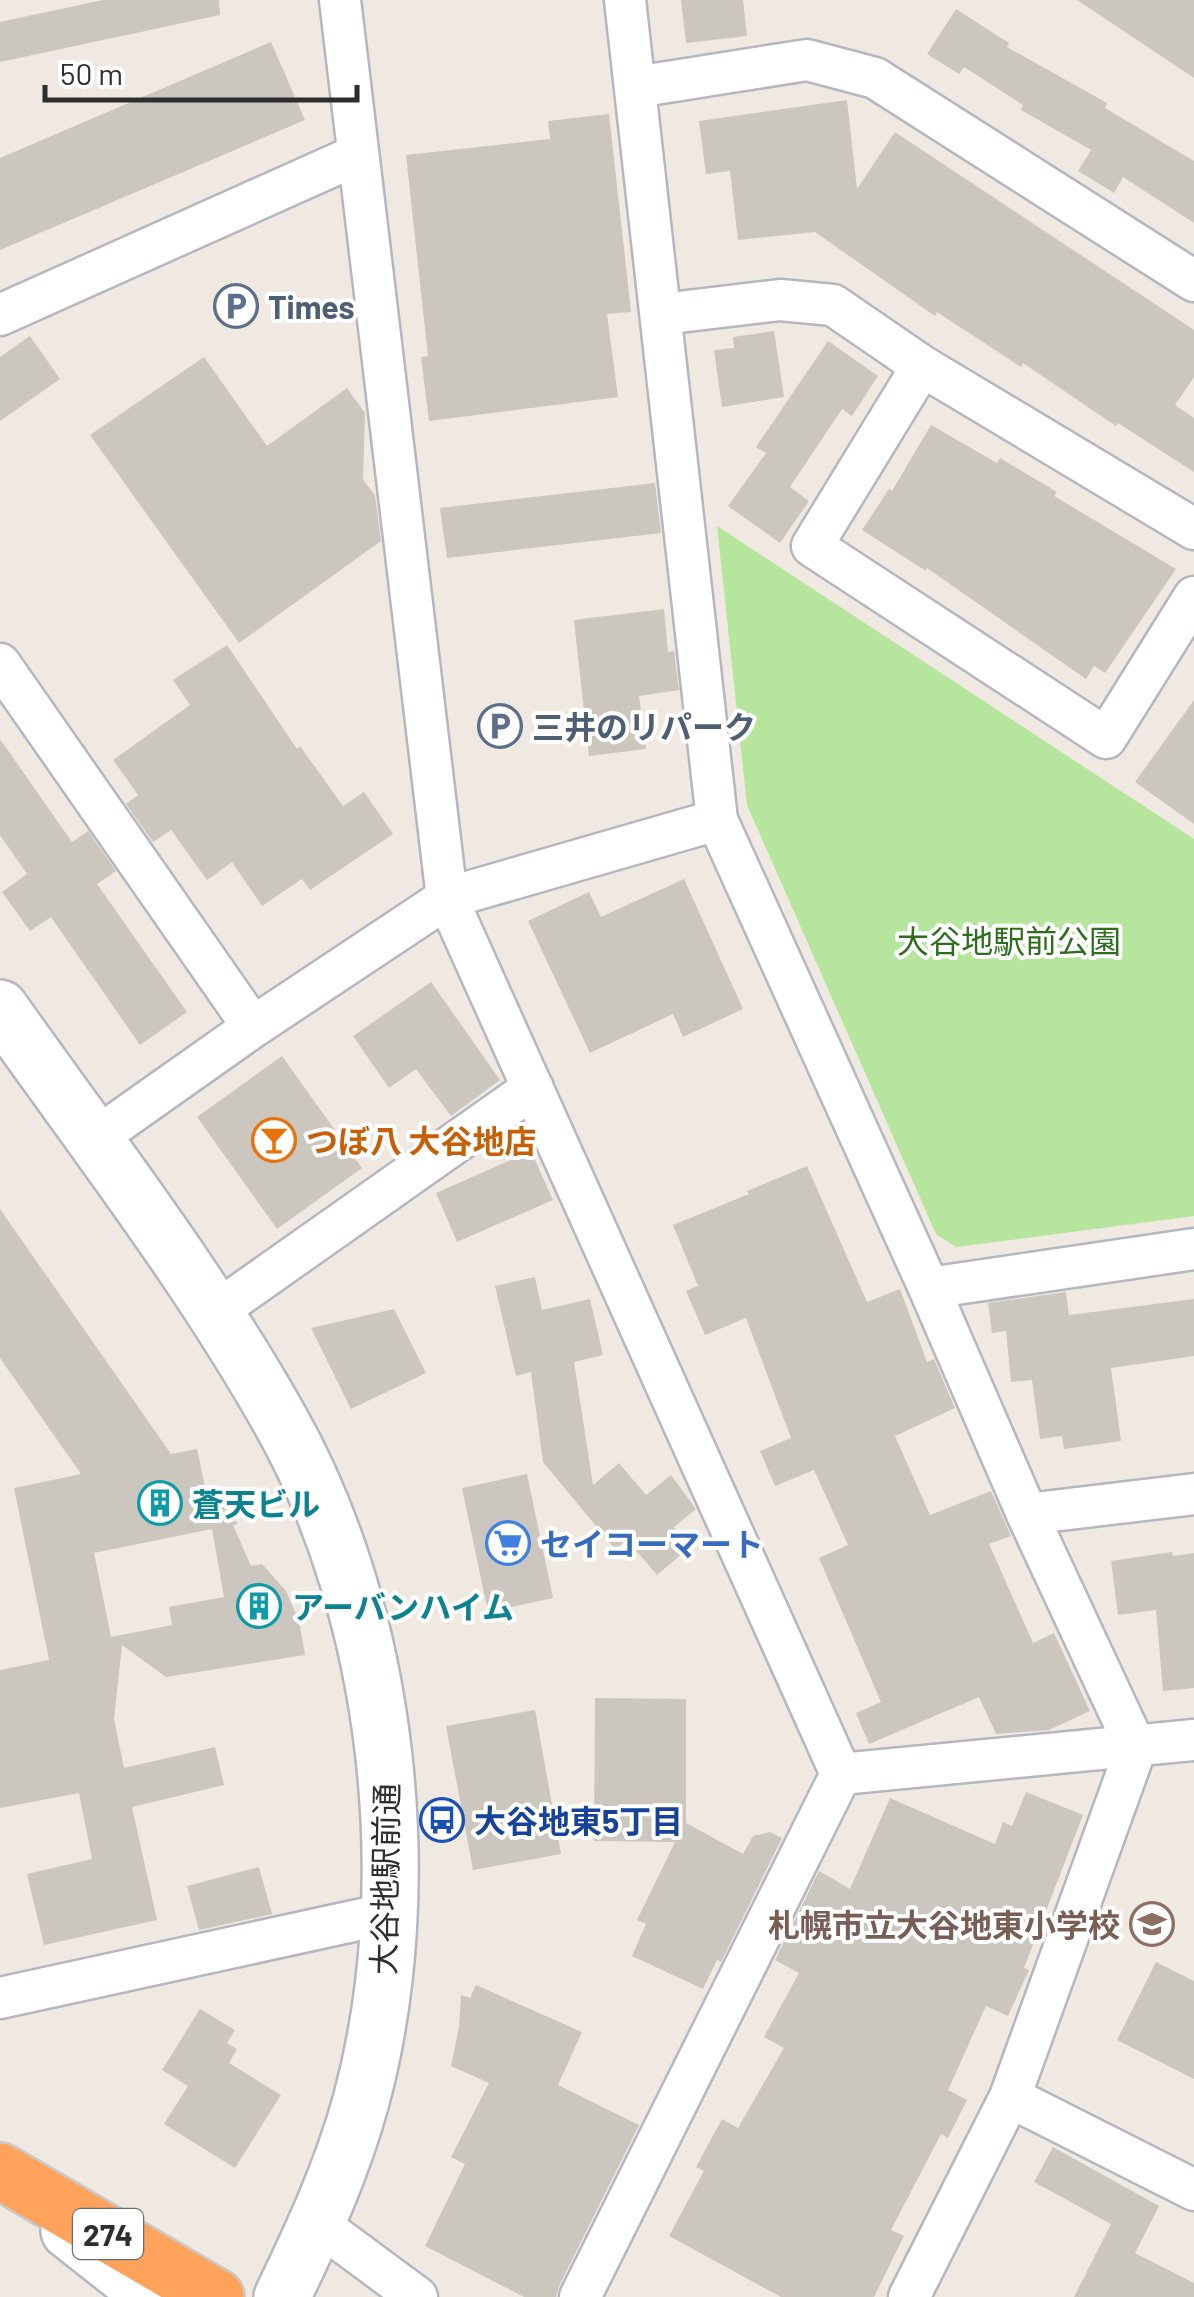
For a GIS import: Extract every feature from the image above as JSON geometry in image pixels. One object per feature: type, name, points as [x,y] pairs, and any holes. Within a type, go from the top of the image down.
[{"type":"highway","name":"274","points":[[0,2173],[216,2297]]},
{"type":"street","points":[[340,0],[447,898],[841,1774]]},
{"type":"street","points":[[625,0],[718,820],[1027,1514],[1136,1748],[1010,2098],[909,2297]]},
{"type":"street","points":[[636,88],[807,60],[875,78],[1194,281]]},
{"type":"street","points":[[0,315],[357,155]]},
{"type":"street","points":[[662,314],[780,300],[833,305],[922,366],[1194,529]]},
{"type":"street","points":[[922,366],[812,546],[1106,738],[1194,597]]},
{"type":"street","points":[[0,664],[253,1027]]},
{"type":"street","points":[[93,1140],[447,898],[718,820]]},
{"type":"street","name":"大谷地駅前通","points":[[0,1008],[214,1313],[281,1420],[312,1483],[336,1546],[372,1684],[384,1751],[390,1819],[390,1913],[377,2028],[361,2101],[336,2179],[298,2263]]},
{"type":"street","points":[[214,1313],[532,1088]]},
{"type":"street","points":[[929,1288],[1194,1250]]},
{"type":"street","points":[[1027,1514],[1194,1494]]},
{"type":"street","points":[[841,1774],[1194,1740]]},
{"type":"street","points":[[580,2297],[841,1774]]},
{"type":"street","points":[[0,1998],[390,1913]]},
{"type":"street","points":[[1010,2098],[1194,2190]]},
{"type":"street","points":[[0,2173],[153,2297]]},
{"type":"street","points":[[298,2263],[417,2297]]},
{"type":"green space","name":"大谷地駅前公園","points":[[717,526],[1194,839],[1194,1216],[956,1247],[936,1234],[747,805]]},
{"type":"building","points":[[103,0],[219,0],[220,15],[0,62],[0,22]]},
{"type":"building","points":[[681,0],[743,0],[747,36],[686,43]]},
{"type":"building","points":[[1077,0],[1194,0],[1194,78]]},
{"type":"building","points":[[956,9],[1009,43],[1007,47],[1107,103],[1105,108],[1194,161],[1194,223],[1123,177],[1114,193],[1078,171],[1091,150],[1021,110],[1023,105],[964,67],[959,74],[927,54]]},
{"type":"building","points":[[271,42],[305,120],[0,250],[0,158]]},
{"type":"building","points":[[847,100],[857,189],[895,132],[1194,330],[1194,377],[1175,405],[1194,418],[1194,472],[1118,423],[1116,426],[1023,363],[1021,367],[937,312],[935,316],[815,232],[738,240],[730,171],[706,174],[699,121]]},
{"type":"building","points":[[609,114],[631,312],[607,314],[618,397],[429,421],[421,357],[428,356],[406,155],[550,139],[548,121]]},
{"type":"building","points":[[774,331],[784,397],[722,407],[714,350],[734,348],[733,337]]},
{"type":"building","points":[[30,336],[60,379],[0,421],[0,357]]},
{"type":"building","points":[[828,341],[878,376],[852,416],[842,409],[790,487],[809,501],[780,543],[728,506],[766,453],[756,447]]},
{"type":"building","points":[[204,357],[267,446],[347,388],[365,413],[363,480],[375,495],[381,541],[239,643],[90,435]]},
{"type":"building","points":[[931,425],[997,463],[1000,458],[1057,492],[1054,496],[1176,569],[1105,673],[1094,666],[1086,679],[927,568],[926,571],[862,530],[889,489],[892,491]]},
{"type":"building","points":[[655,483],[661,533],[447,558],[440,508]]},
{"type":"building","points":[[664,609],[668,652],[674,651],[679,690],[639,696],[646,749],[589,756],[574,620]]},
{"type":"building","points":[[227,645],[297,749],[300,746],[343,806],[364,792],[393,834],[310,890],[302,879],[262,906],[232,862],[207,880],[171,830],[153,842],[126,804],[138,795],[113,760],[190,705],[173,680]]},
{"type":"building","points":[[1194,700],[1194,824],[1135,782]]},
{"type":"building","points":[[0,739],[72,842],[88,831],[116,871],[97,884],[187,1012],[140,1045],[51,917],[30,931],[2,892],[27,874],[0,835]]},
{"type":"building","points":[[684,879],[743,1009],[683,1037],[673,1014],[590,1053],[528,921],[589,892],[601,917]]},
{"type":"building","points":[[431,982],[500,1080],[451,1116],[416,1069],[389,1088],[353,1036]]},
{"type":"building","name":"つぼ八 大谷地店","points":[[282,1056],[362,1168],[277,1229],[197,1117]]},
{"type":"building","points":[[531,1151],[553,1200],[457,1242],[436,1193]]},
{"type":"building","points":[[807,1166],[867,1302],[900,1289],[927,1362],[934,1359],[955,1408],[895,1436],[930,1515],[991,1491],[1011,1536],[989,1544],[1033,1643],[1054,1633],[1090,1711],[1049,1730],[996,1734],[979,1697],[869,1744],[856,1713],[881,1702],[819,1558],[848,1545],[814,1470],[775,1486],[760,1451],[791,1438],[746,1318],[705,1335],[686,1291],[698,1286],[673,1225]]},
{"type":"building","points":[[0,1209],[171,1454],[197,1449],[206,1491],[212,1495],[219,1492],[226,1510],[238,1524],[233,1525],[251,1566],[262,1564],[286,1591],[299,1621],[305,1655],[166,1677],[122,1645],[114,1719],[124,1768],[215,1747],[224,1785],[132,1807],[157,1920],[44,1945],[27,1874],[92,1859],[79,1793],[0,1808],[0,1670],[49,1660],[14,1488],[81,1474],[0,1358]],"holes":[[[212,1529],[224,1597],[169,1607],[172,1625],[111,1637],[94,1553]]]},
{"type":"building","points":[[535,1277],[542,1310],[590,1299],[603,1355],[574,1362],[593,1485],[619,1463],[646,1495],[671,1475],[696,1509],[674,1527],[690,1547],[657,1575],[627,1540],[615,1549],[543,1462],[531,1372],[516,1376],[495,1286]]},
{"type":"building","points":[[1066,1292],[1069,1315],[1194,1299],[1194,1356],[1111,1368],[1121,1441],[1064,1449],[1062,1436],[1040,1439],[1032,1380],[1011,1382],[1006,1331],[992,1333],[988,1303]]},
{"type":"building","points":[[394,1309],[426,1373],[351,1409],[311,1328]]},
{"type":"building","name":"セイコーマート","points":[[527,1474],[553,1598],[488,1612],[462,1488]]},
{"type":"building","points":[[1172,1552],[1173,1556],[1194,1553],[1194,1688],[1163,1691],[1156,1610],[1118,1615],[1111,1561]]},
{"type":"building","points":[[595,1698],[686,1699],[686,1823],[743,1854],[753,1836],[770,1832],[782,1838],[721,1962],[717,1960],[703,1989],[632,1956],[646,1924],[637,1920],[675,1842],[594,1841]]},
{"type":"building","points":[[535,1710],[561,1854],[473,1870],[446,1726]]},
{"type":"building","points":[[1026,1792],[1083,1815],[1024,1968],[1029,1970],[1008,2016],[986,2006],[948,2090],[967,2100],[948,2138],[941,2134],[891,2230],[904,2236],[874,2297],[781,2297],[669,2236],[704,2171],[696,2167],[722,2119],[738,2128],[784,2048],[764,2037],[799,1973],[775,1960],[819,1871],[850,1889],[890,1798],[995,1844],[1003,1822],[1012,1826]]},
{"type":"building","points":[[259,1867],[272,1914],[199,1930],[187,1886]]},
{"type":"building","points":[[1156,1962],[1194,1981],[1194,2079],[1117,2040]]},
{"type":"building","points":[[476,1985],[582,2032],[558,2085],[639,2125],[556,2297],[524,2297],[425,2246],[465,2164],[451,2157],[489,2083],[451,2066],[461,1995],[470,1998]]},
{"type":"building","points":[[200,2009],[235,2030],[227,2043],[237,2049],[229,2063],[281,2095],[235,2168],[164,2124],[188,2086],[162,2070]]},
{"type":"building","points":[[1053,2147],[1159,2206],[1135,2253],[1194,2283],[1194,2297],[1074,2297],[1111,2224],[1034,2182]]},
{"type":"place","name":"Times","points":[[236,306]]},
{"type":"place","name":"三井のリパーク","points":[[500,726]]},
{"type":"place","name":"つぼ八 大谷地店","points":[[274,1140]]},
{"type":"place","name":"蒼天ビル","points":[[160,1503]]},
{"type":"place","name":"セイコーマート","points":[[508,1543]]},
{"type":"place","name":"アーバンハイム","points":[[259,1606]]},
{"type":"place","name":"大谷地東5丁目","points":[[442,1820]]},
{"type":"place","name":"札幌市立大谷地東小学校","points":[[1152,1924]]}]
